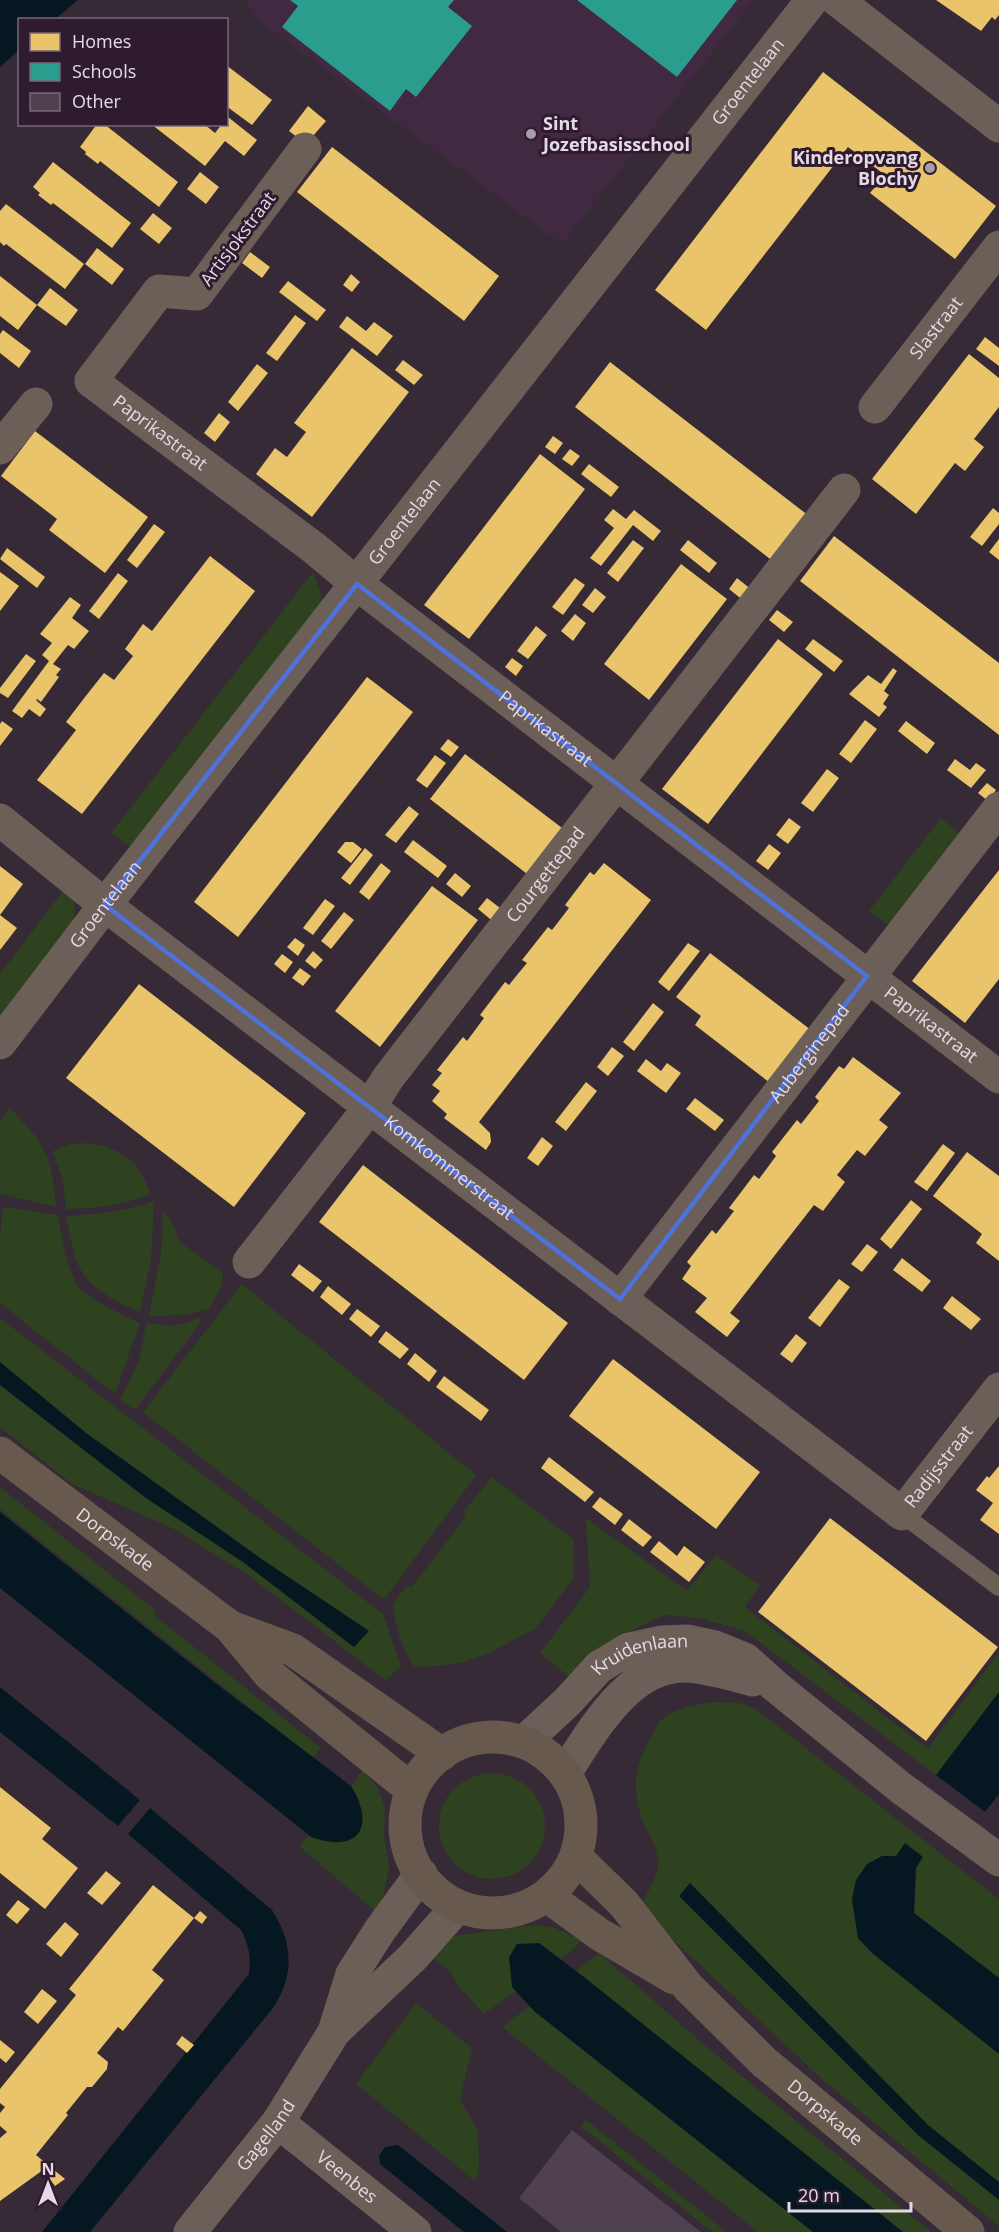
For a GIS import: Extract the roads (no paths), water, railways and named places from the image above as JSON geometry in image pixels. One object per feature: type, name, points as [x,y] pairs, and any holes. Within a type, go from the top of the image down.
[{"type":"main road","name":"Dorpskade","points":[[0,1453],[229,1626],[270,1675],[412,1790]]},
{"type":"main road","name":"Dorpskade","points":[[229,1626],[293,1650],[442,1754]]},
{"type":"main road","points":[[490,1737],[524,1742],[553,1760],[565,1773],[577,1797],[582,1822],[581,1840],[576,1857],[559,1886],[530,1906],[513,1912],[494,1914],[476,1912],[458,1906],[426,1883],[411,1860],[405,1832],[407,1803],[412,1790],[424,1770],[456,1745],[490,1737]]},
{"type":"main road","name":"Dorpskade","points":[[576,1857],[624,1904],[688,1987],[764,2062],[968,2232]]},
{"type":"main road","name":"Dorpskade","points":[[547,1896],[599,1934],[688,1987]]},
{"type":"street","name":"Groentelaan","points":[[0,1043],[105,905],[812,0]]},
{"type":"street","points":[[837,0],[996,118]]},
{"type":"street","name":"Artisjokstraat","points":[[91,381],[159,291],[197,294],[306,148]]},
{"type":"street","name":"Slastraat","points":[[875,407],[999,247]]},
{"type":"street","name":"Paprikastraat","points":[[91,381],[314,548],[357,584],[999,1077]]},
{"type":"street","points":[[0,448],[36,404]]},
{"type":"street","name":"Courgettepad","points":[[249,1262],[369,1108],[388,1078],[844,490]]},
{"type":"street","name":"Auberginepad","points":[[620,1299],[867,976],[999,808]]},
{"type":"street","name":"Komkommerstraat","points":[[0,820],[105,905],[902,1514]]},
{"type":"street","name":"Radijsstraat","points":[[902,1514],[999,1389]]},
{"type":"street","name":"Kruidenlaan","points":[[524,1742],[568,1701],[599,1667],[629,1649],[661,1642],[687,1641],[716,1647],[745,1659],[901,1788],[999,1860]]},
{"type":"street","name":"Kruidenlaan","points":[[565,1773],[598,1723],[632,1686],[652,1673],[684,1666],[724,1672],[775,1686]]},
{"type":"street","name":"Gagelland","points":[[334,2032],[352,1974],[380,1930],[421,1874]]},
{"type":"street","name":"Gagelland","points":[[190,2232],[278,2122],[334,2032],[413,1957],[458,1906]]},
{"type":"street","name":"Veenbes","points":[[278,2122],[415,2232]]},
{"type":"lane","points":[[902,1514],[999,1587]]},
{"type":"water","points":[[0,0],[78,0],[56,18],[18,18],[18,51],[0,67]]},
{"type":"water","points":[[0,1362],[86,1433],[263,1560],[369,1631],[354,1647],[243,1562],[146,1498],[0,1385]]},
{"type":"water","points":[[0,1512],[214,1682],[351,1786],[362,1814],[362,1825],[358,1833],[351,1839],[341,1842],[311,1837],[0,1588]]},
{"type":"water","points":[[0,1687],[140,1800],[118,1826],[0,1732]]},
{"type":"water","points":[[999,1692],[999,1794],[985,1812],[936,1775]]},
{"type":"water","points":[[150,1808],[272,1910],[279,1922],[287,1947],[289,1959],[285,1983],[273,2008],[90,2232],[42,2232],[249,1974],[249,1951],[241,1930],[128,1834]]},
{"type":"water","points":[[905,1843],[923,1857],[916,1868],[914,1913],[999,1978],[999,2054],[872,1953],[858,1938],[852,1899],[856,1880],[867,1864],[882,1856],[896,1856]]},
{"type":"water","points":[[690,1883],[928,2125],[999,2182],[999,2200],[918,2135],[679,1896]]},
{"type":"water","points":[[539,1943],[903,2232],[813,2232],[534,2011],[512,1987],[509,1957],[517,1944]]},
{"type":"water","points":[[398,2145],[507,2232],[464,2232],[380,2164],[379,2156],[385,2147]]},
{"type":"place","name":"Sint Jozefbasisschool","points":[[531,134]]},
{"type":"place","name":"Kinderopvang Blochy","points":[[930,168]]}]
